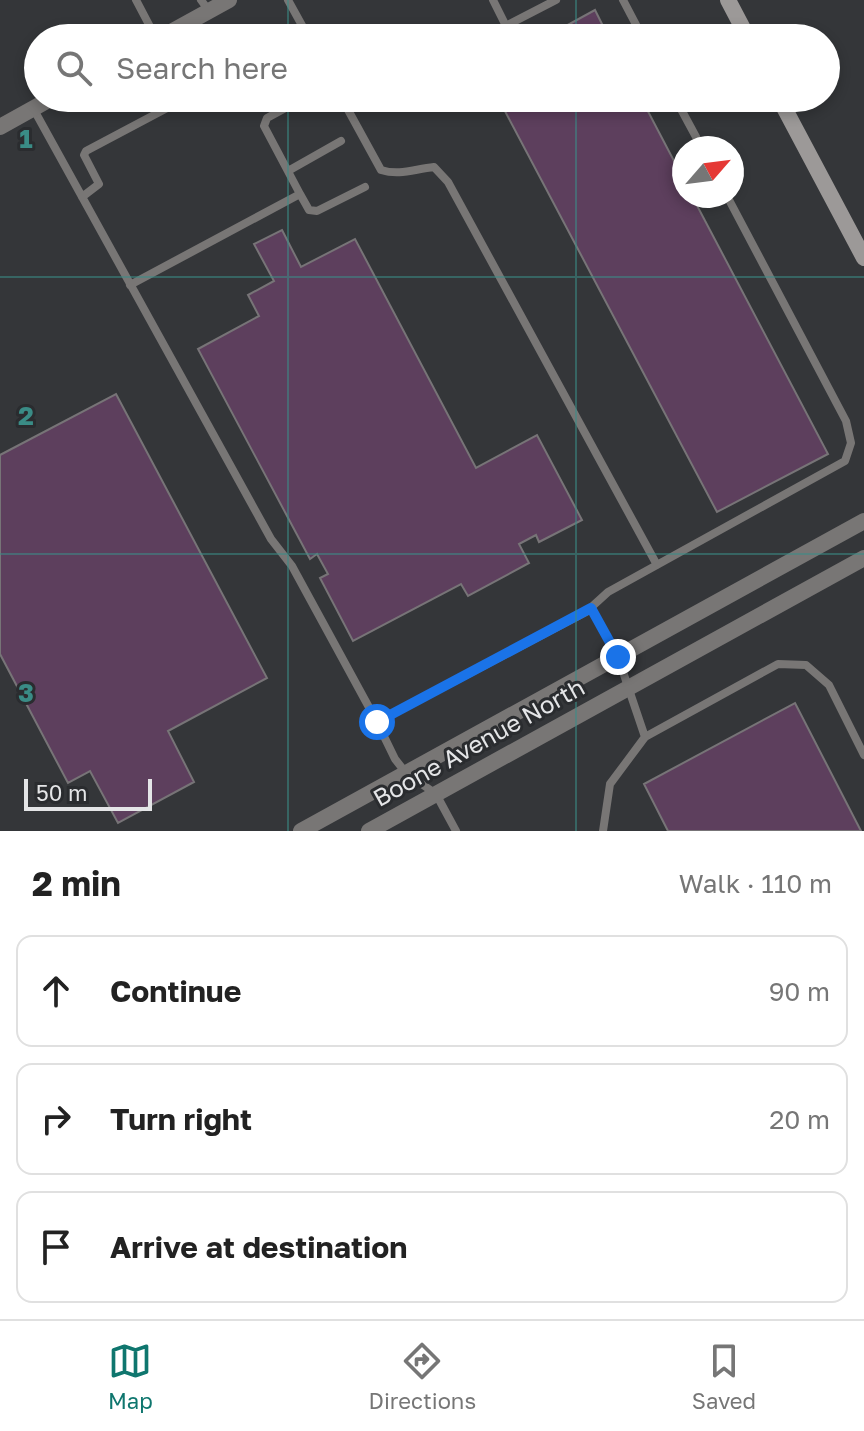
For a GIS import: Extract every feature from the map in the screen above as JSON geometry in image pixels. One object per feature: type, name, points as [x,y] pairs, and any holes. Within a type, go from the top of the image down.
[{"type":"main road","points":[[728,0],[741,24]]},
{"type":"main road","points":[[786,112],[864,258]]},
{"type":"street","points":[[179,24],[205,6],[229,0]]},
{"type":"street","points":[[0,127],[26,112]]},
{"type":"street","name":"Boone Avenue North","points":[[301,831],[864,521]]},
{"type":"street","name":"Boone Avenue North","points":[[369,831],[864,558]]},
{"type":"lane","points":[[136,0],[150,24]]},
{"type":"lane","points":[[288,0],[301,24]]},
{"type":"lane","points":[[493,0],[505,24]]},
{"type":"lane","points":[[510,24],[556,0]]},
{"type":"lane","points":[[623,0],[636,24]]},
{"type":"lane","points":[[35,112],[271,539],[292,566],[395,759],[406,773],[436,794],[456,831]]},
{"type":"lane","points":[[82,197],[99,184],[84,155],[86,151],[160,112]]},
{"type":"lane","points":[[278,112],[267,118],[264,126],[309,210],[317,211],[365,187]]},
{"type":"lane","points":[[349,112],[381,170],[395,175],[434,167],[448,182],[657,565]]},
{"type":"lane","points":[[683,112],[696,136]]},
{"type":"lane","points":[[288,171],[341,141]]},
{"type":"lane","points":[[130,285],[300,194]]},
{"type":"lane","points":[[377,722],[591,608],[608,592],[845,461],[851,443],[846,421],[733,208]]},
{"type":"lane","points":[[591,608],[618,657],[645,737]]},
{"type":"lane","points":[[603,831],[610,784],[645,737],[778,664],[806,665],[829,685],[864,755]]},
{"type":"building","points":[[595,10],[602,24],[570,24]]},
{"type":"building","points":[[505,112],[648,112],[672,157],[672,208],[698,208],[828,454],[717,512]]},
{"type":"building","points":[[282,230],[301,267],[355,239],[476,468],[537,435],[582,520],[539,542],[536,535],[519,544],[529,563],[468,596],[461,584],[353,641],[320,578],[328,574],[317,554],[310,559],[198,349],[259,316],[248,295],[274,281],[254,244]]},
{"type":"building","points":[[116,394],[267,678],[168,731],[194,782],[118,823],[90,771],[68,783],[0,654],[0,455]]},
{"type":"building","points":[[795,703],[861,831],[668,831],[644,784]]},
{"type":"route","points":[[377,722],[591,608],[618,657]]}]
